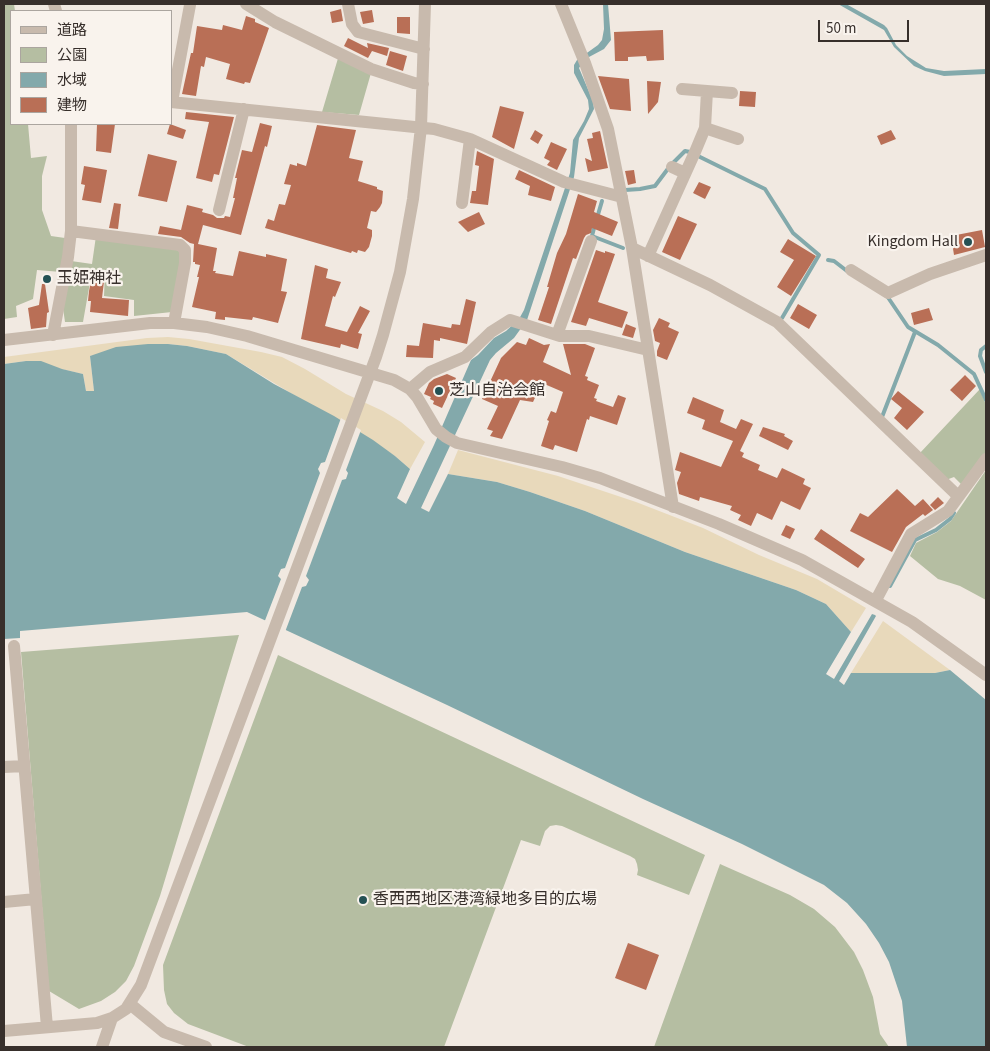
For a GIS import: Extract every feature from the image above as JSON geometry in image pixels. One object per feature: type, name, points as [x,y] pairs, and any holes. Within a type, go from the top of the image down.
[{"type":"street","points":[[246,4],[275,22],[371,69],[414,83],[423,84]]},
{"type":"street","points":[[348,4],[352,24],[358,32],[424,49]]},
{"type":"street","points":[[4,1031],[97,1023],[112,1018],[126,1009],[141,986],[381,342],[400,272],[413,199],[421,127],[425,4]]},
{"type":"street","points":[[561,4],[583,58],[608,129],[632,248],[673,507]]},
{"type":"street","points":[[190,5],[172,102],[421,127],[470,139],[564,182],[622,198]]},
{"type":"street","points":[[682,89],[732,93]]},
{"type":"street","points":[[648,256],[705,128],[707,91]]},
{"type":"street","points":[[219,210],[244,109]]},
{"type":"street","points":[[53,335],[68,257],[71,230],[71,125]]},
{"type":"street","points":[[705,128],[738,139]]},
{"type":"street","points":[[462,203],[470,139]]},
{"type":"street","points":[[672,167],[685,173]]},
{"type":"street","points":[[71,230],[180,245],[185,250],[185,263],[174,323]]},
{"type":"street","points":[[557,335],[591,241]]},
{"type":"street","points":[[632,248],[710,285],[777,322],[958,496]]},
{"type":"street","points":[[851,270],[888,293],[930,274],[986,255]]},
{"type":"street","points":[[410,389],[430,372],[465,357],[491,332],[510,320],[557,335],[589,336],[648,350]]},
{"type":"street","points":[[4,340],[150,323],[174,323],[207,327],[247,336],[394,380],[410,389],[417,397],[436,429],[457,443],[497,451],[600,478],[719,524],[802,560],[912,622],[986,675]]},
{"type":"street","points":[[876,600],[911,534],[948,511],[986,459]]},
{"type":"street","points":[[14,646],[47,1027]]},
{"type":"street","points":[[4,768],[24,766]]},
{"type":"street","points":[[4,902],[36,899]]},
{"type":"street","points":[[130,1004],[164,1032],[206,1047]]},
{"type":"street","points":[[102,1047],[112,1018]]},
{"type":"green space","points":[[4,4],[14,4],[15,10],[10,10],[10,125],[28,125],[31,158],[47,156],[42,176],[42,210],[51,236],[65,238],[61,272],[37,270],[33,299],[16,306],[17,317],[4,319]]},
{"type":"green space","points":[[339,55],[371,73],[359,115],[322,112]]},
{"type":"green space","points":[[96,236],[182,251],[172,312],[134,316],[134,300],[104,296],[105,273],[92,271],[83,322],[65,322],[63,308],[71,261],[92,264]]},
{"type":"green space","points":[[980,389],[986,405],[986,455],[963,486],[954,477],[946,480],[919,454]]},
{"type":"green space","points":[[986,470],[986,600],[960,586],[938,579],[910,556],[916,543],[937,532],[951,521]]},
{"type":"green space","points":[[239,635],[160,896],[134,966],[126,981],[115,992],[101,1001],[79,1009],[49,991],[21,652]]},
{"type":"green space","points":[[278,655],[705,855],[689,895],[637,875],[637,864],[635,859],[630,856],[562,826],[550,826],[545,831],[540,846],[521,840],[444,1047],[249,1047],[188,1024],[174,1013],[167,1004],[164,990],[163,965]]},
{"type":"green space","points":[[720,864],[790,895],[814,909],[835,927],[854,952],[863,970],[873,997],[880,1034],[889,1047],[654,1047]]},
{"type":"sand","points":[[147,338],[189,339],[282,357],[346,394],[383,411],[401,422],[425,442],[410,469],[395,456],[226,354],[187,346],[168,344],[90,356],[94,391],[86,391],[83,374],[26,361],[4,364],[4,357]]},
{"type":"sand","points":[[458,450],[558,476],[636,502],[703,528],[759,555],[817,579],[866,608],[851,632],[826,604],[796,590],[685,552],[585,511],[530,492],[497,482],[448,474]]},
{"type":"sand","points":[[883,621],[950,670],[935,673],[851,673]]},
{"type":"water","points":[[603,4],[608,4],[611,40],[604,49],[589,57],[579,68],[593,101],[594,109],[579,138],[574,177],[527,320],[514,338],[490,360],[421,508],[429,512],[448,474],[497,482],[530,492],[585,511],[685,552],[796,590],[826,604],[851,632],[826,674],[834,679],[872,614],[875,615],[839,681],[844,685],[851,673],[935,673],[950,670],[986,700],[986,1047],[907,1047],[902,1001],[889,962],[866,924],[847,903],[824,885],[742,844],[247,612],[20,631],[20,638],[4,639],[4,364],[41,361],[83,374],[86,391],[94,391],[90,356],[116,347],[168,344],[226,354],[274,384],[334,416],[395,456],[410,469],[397,498],[406,504],[471,360],[494,338],[506,331],[519,319],[524,310],[570,173],[573,140],[589,109],[588,100],[574,73],[574,65],[577,60],[602,40],[604,29]]},
{"type":"water","points":[[838,4],[846,4],[884,25],[896,45],[907,56],[926,68],[944,71],[986,69],[986,74],[944,76],[914,66],[894,47],[884,30]]},
{"type":"pier","points":[[341,418],[361,430],[346,470],[348,473],[346,479],[342,480],[306,576],[309,580],[306,586],[302,587],[285,632],[264,623],[281,579],[278,576],[281,569],[285,568],[320,473],[318,469],[321,463],[325,462]]},
{"type":"building","points":[[341,9],[343,21],[332,23],[330,12]]},
{"type":"building","points":[[372,10],[374,22],[363,24],[360,12]]},
{"type":"building","points":[[246,16],[255,19],[255,22],[269,28],[250,83],[245,82],[244,84],[226,79],[230,64],[206,57],[204,67],[201,66],[196,96],[182,94],[191,53],[193,53],[197,26],[222,30],[223,25],[242,30]]},
{"type":"building","points":[[397,17],[410,17],[410,34],[397,33]]},
{"type":"building","points":[[663,30],[664,60],[647,61],[646,56],[628,57],[628,61],[615,61],[614,32]]},
{"type":"building","points":[[348,38],[368,48],[367,43],[389,48],[387,56],[372,51],[368,58],[344,46]]},
{"type":"building","points":[[390,51],[407,56],[403,71],[386,65]]},
{"type":"building","points":[[598,76],[629,79],[631,111],[610,109]]},
{"type":"building","points":[[647,81],[661,82],[658,102],[648,114]]},
{"type":"building","points":[[740,91],[756,92],[755,107],[739,106]]},
{"type":"building","points":[[500,106],[524,112],[514,149],[492,137]]},
{"type":"building","points":[[186,112],[234,117],[219,175],[214,174],[212,182],[196,178],[209,122],[185,119]]},
{"type":"building","points":[[260,123],[272,126],[241,235],[203,225],[198,244],[217,248],[213,271],[216,271],[215,273],[233,276],[239,251],[287,259],[281,291],[287,292],[278,323],[253,317],[252,320],[225,317],[225,320],[215,319],[216,312],[192,307],[200,265],[193,262],[194,244],[181,237],[158,234],[160,226],[181,230],[187,205],[203,209],[202,212],[217,218],[230,217],[235,198],[233,198],[237,178],[235,178],[242,150],[252,152]]},
{"type":"building","points":[[97,125],[115,125],[111,153],[96,151]]},
{"type":"building","points":[[170,125],[186,130],[183,139],[167,134]]},
{"type":"building","points":[[317,125],[356,130],[349,158],[363,161],[358,181],[383,191],[380,207],[376,212],[371,211],[367,228],[372,230],[372,236],[369,247],[365,252],[358,250],[357,253],[352,251],[351,253],[265,228],[268,219],[274,221],[279,204],[285,205],[291,185],[284,184],[290,164],[297,166],[297,163],[306,166]]},
{"type":"building","points":[[535,130],[543,135],[538,144],[530,139]]},
{"type":"building","points":[[891,130],[896,139],[881,145],[877,136]]},
{"type":"building","points":[[600,131],[608,168],[588,172],[585,158],[592,161],[587,139],[593,138],[592,133]]},
{"type":"building","points":[[551,142],[567,149],[557,170],[547,165],[550,161],[544,158]]},
{"type":"building","points":[[477,151],[494,159],[488,205],[470,203],[472,191],[476,191],[479,166],[475,165]]},
{"type":"building","points":[[148,154],[177,161],[167,202],[138,196]]},
{"type":"building","points":[[84,166],[107,170],[101,203],[82,200],[85,185],[81,184]]},
{"type":"building","points":[[519,170],[555,187],[551,201],[528,195],[530,186],[515,179]]},
{"type":"building","points":[[634,170],[636,183],[628,185],[625,171]]},
{"type":"building","points":[[699,182],[711,187],[705,199],[693,193]]},
{"type":"building","points":[[578,194],[597,201],[594,212],[618,222],[612,236],[592,228],[591,233],[584,238],[576,259],[573,258],[551,324],[538,320],[549,287],[547,287],[557,253],[566,234]]},
{"type":"building","points":[[114,203],[121,204],[118,229],[109,228]]},
{"type":"building","points":[[479,212],[485,224],[468,232],[458,222]]},
{"type":"building","points":[[678,216],[697,224],[680,260],[662,252]]},
{"type":"building","name":"Kingdom Hall","points":[[982,230],[985,247],[954,255],[951,236]]},
{"type":"building","points":[[788,239],[816,256],[791,296],[777,287],[794,260],[780,252]]},
{"type":"building","points":[[596,250],[615,254],[598,302],[628,312],[622,328],[589,318],[586,326],[571,322]]},
{"type":"building","points":[[315,265],[328,269],[326,278],[341,282],[335,297],[333,296],[325,326],[347,332],[360,306],[370,311],[358,333],[362,334],[358,349],[341,344],[340,348],[301,339]]},
{"type":"building","points":[[93,271],[105,273],[102,298],[129,300],[128,316],[90,312],[91,301],[88,301]]},
{"type":"building","points":[[42,284],[45,284],[49,312],[47,313],[46,327],[31,329],[28,308],[39,305]]},
{"type":"building","points":[[466,299],[476,302],[467,344],[440,338],[440,341],[434,340],[433,358],[406,357],[407,345],[419,346],[423,323],[451,328],[452,324],[460,325]]},
{"type":"building","points":[[798,304],[817,315],[809,329],[790,318]]},
{"type":"building","points":[[929,308],[933,320],[914,325],[911,313]]},
{"type":"building","points":[[659,318],[670,323],[668,327],[679,332],[667,360],[657,356],[660,343],[655,341],[653,330]]},
{"type":"building","points":[[626,324],[636,328],[633,338],[622,335]]},
{"type":"building","points":[[529,338],[544,345],[550,344],[543,362],[571,375],[563,344],[585,344],[595,348],[585,376],[588,377],[587,380],[599,385],[594,398],[597,399],[596,401],[613,407],[618,395],[626,398],[617,425],[590,416],[589,420],[587,419],[577,452],[555,445],[553,450],[541,446],[549,421],[547,420],[551,411],[556,413],[563,392],[542,383],[533,402],[520,400],[502,439],[490,436],[493,431],[487,429],[498,406],[482,399],[501,358],[517,342],[526,345]]},
{"type":"building","name":"芝山自治会館","points":[[447,374],[456,378],[442,408],[433,404],[434,401],[430,399],[431,397],[424,394],[429,383]]},
{"type":"building","points":[[965,375],[976,386],[962,401],[950,390]]},
{"type":"building","points":[[898,391],[924,412],[907,430],[894,418],[902,408],[891,399]]},
{"type":"building","points":[[693,397],[724,410],[720,422],[736,429],[741,419],[753,424],[740,451],[744,453],[742,457],[760,465],[758,470],[777,478],[782,468],[805,479],[803,484],[811,488],[800,510],[781,501],[772,520],[757,513],[751,526],[738,520],[741,515],[730,510],[732,506],[700,497],[699,501],[679,494],[677,483],[681,472],[675,470],[680,452],[721,467],[733,441],[702,429],[705,420],[687,413]]},
{"type":"building","points":[[763,427],[785,434],[784,436],[793,441],[788,450],[759,436]]},
{"type":"building","points":[[897,489],[915,506],[923,499],[933,510],[925,516],[923,514],[906,527],[892,552],[850,531],[860,513],[868,517]]},
{"type":"building","points":[[938,497],[944,503],[935,510],[930,505]]},
{"type":"building","points":[[786,525],[795,529],[790,539],[781,535]]},
{"type":"building","points":[[821,529],[865,559],[858,568],[814,539]]},
{"type":"building","points":[[628,943],[659,955],[646,990],[615,978]]},
{"type":"waterway","points":[[625,190],[655,186],[670,166],[685,151],[690,152]]},
{"type":"waterway","points":[[698,156],[765,189],[793,233],[819,255],[782,318]]},
{"type":"waterway","points":[[597,218],[602,201]]},
{"type":"waterway","points":[[595,224],[592,236],[623,248]]},
{"type":"waterway","points":[[828,260],[834,261],[847,271]]},
{"type":"waterway","points":[[887,296],[908,327],[938,345],[974,374],[986,400]]},
{"type":"waterway","points":[[882,417],[915,332]]},
{"type":"waterway","points":[[986,346],[981,350],[980,356],[986,372]]},
{"type":"waterway","points":[[890,586],[915,540],[936,530],[950,519],[954,513]]},
{"type":"place","name":"Kingdom Hall","points":[[968,242]]},
{"type":"place","name":"玉姫神社","points":[[47,279]]},
{"type":"place","name":"芝山自治会館","points":[[439,391]]},
{"type":"place","name":"香西西地区港湾緑地多目的広場","points":[[363,900]]}]
